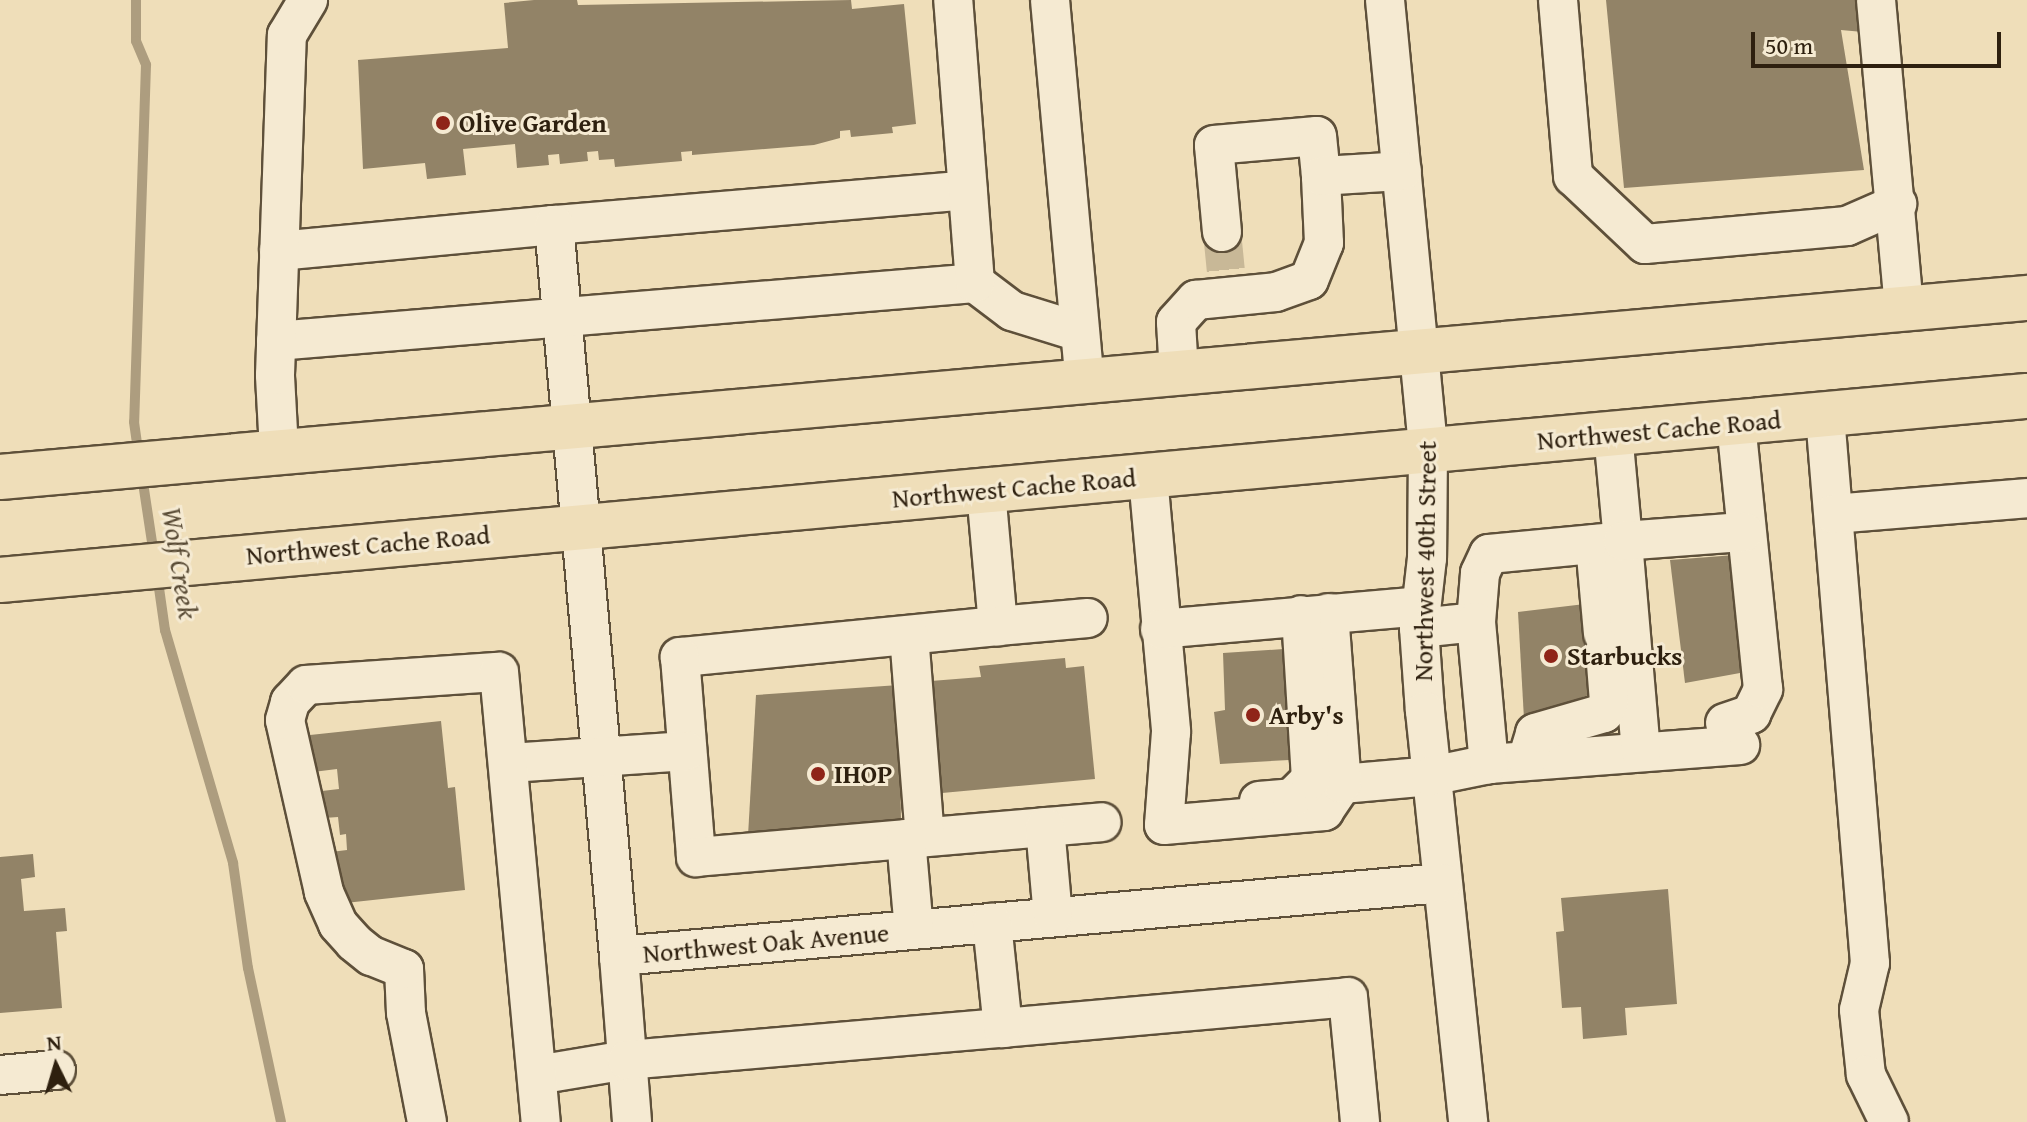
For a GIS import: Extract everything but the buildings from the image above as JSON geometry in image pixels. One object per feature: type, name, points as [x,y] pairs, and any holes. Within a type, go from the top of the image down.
[{"type":"main road","points":[[0,477],[2027,298]]},
{"type":"main road","name":"Northwest Cache Road","points":[[3,580],[2027,396]]},
{"type":"street","points":[[279,450],[276,341],[287,35],[308,0]]},
{"type":"street","points":[[953,0],[975,283]]},
{"type":"street","points":[[1050,0],[1085,381]]},
{"type":"street","name":"Northwest 40th Street","points":[[1385,0],[1428,449],[1420,617],[1431,776],[1468,1122]]},
{"type":"street","points":[[1558,0],[1573,176],[1645,244],[1847,226],[1897,204]]},
{"type":"street","points":[[1876,0],[1897,204],[1904,310]]},
{"type":"street","points":[[1179,373],[1176,322],[1196,300],[1227,284],[1276,292],[1309,280],[1324,243],[1317,136],[1214,145],[1222,232]]},
{"type":"street","points":[[1321,176],[1402,171]]},
{"type":"street","points":[[279,251],[968,190]]},
{"type":"street","name":"Northwest Oak Avenue","points":[[554,225],[619,956],[1442,883]]},
{"type":"street","points":[[276,341],[562,314],[975,283],[1012,311],[1080,332]]},
{"type":"street","points":[[1825,416],[1870,963],[1859,1010],[1866,1075],[1889,1122]]},
{"type":"street","points":[[1342,784],[1431,776],[1489,764],[1641,752],[1712,736],[1751,714],[1763,689],[1744,532],[1736,423]]},
{"type":"street","points":[[1527,760],[1535,733],[1604,713],[1609,702],[1604,642],[1613,434]]},
{"type":"street","points":[[1148,477],[1171,732],[1164,825],[1324,811],[1342,784],[1315,614]]},
{"type":"street","points":[[986,491],[998,626]]},
{"type":"street","points":[[1834,514],[2027,498]]},
{"type":"street","points":[[1489,764],[1476,622],[1480,573],[1489,554],[1744,532]]},
{"type":"street","points":[[1609,543],[1641,752]]},
{"type":"street","points":[[1160,629],[1315,614],[1476,622]]},
{"type":"street","points":[[1171,732],[1193,806],[1292,798],[1311,779],[1315,614]]},
{"type":"street","points":[[1088,618],[680,657],[696,857],[1101,822]]},
{"type":"street","points":[[909,635],[915,838],[914,930]]},
{"type":"street","points":[[427,1122],[406,1013],[404,969],[371,956],[338,924],[324,892],[285,720],[290,702],[306,685],[499,672],[510,763],[541,1122]]},
{"type":"street","points":[[510,763],[687,751]]},
{"type":"street","points":[[1045,827],[1053,916]]},
{"type":"street","points":[[992,923],[1003,1028]]},
{"type":"street","points":[[619,956],[632,1122]]},
{"type":"street","points":[[537,1075],[627,1060],[1348,997],[1360,1122]]},
{"type":"street","points":[[0,1075],[56,1070]]},
{"type":"waterway","name":"Wolf Creek","points":[[136,0],[136,41],[146,65],[134,422],[139,456]]},
{"type":"waterway","name":"Wolf Creek","points":[[142,476],[154,555]]},
{"type":"waterway","name":"Wolf Creek","points":[[157,574],[165,630],[233,863],[248,968],[281,1122]]},
{"type":"tunnel","points":[[1222,232],[1226,272]]},
{"type":"place","name":"Olive Garden","points":[[443,123]]},
{"type":"place","name":"Starbucks","points":[[1551,656]]},
{"type":"place","name":"Arby's","points":[[1253,715]]},
{"type":"place","name":"IHOP","points":[[818,774]]}]
